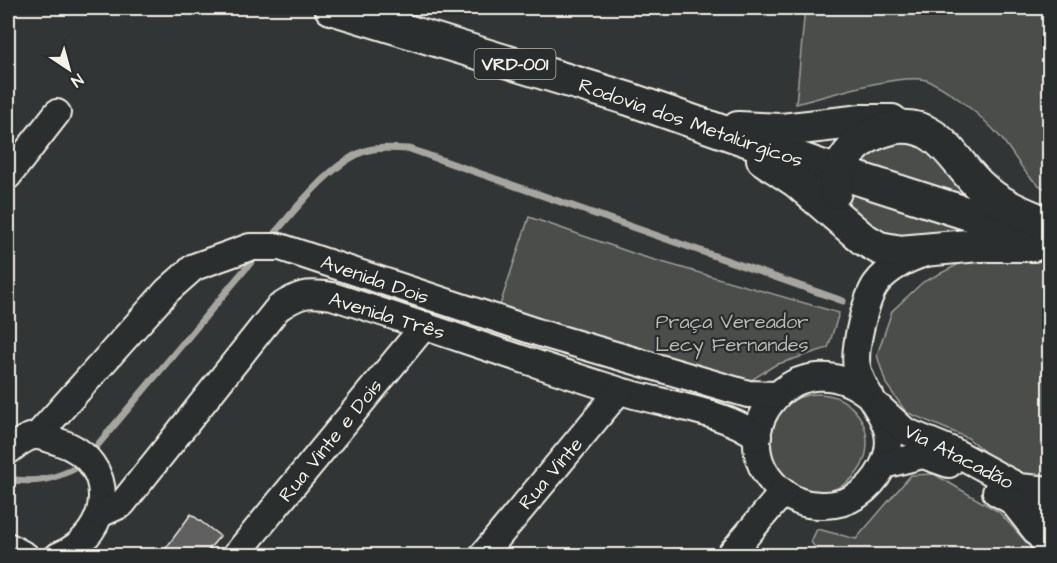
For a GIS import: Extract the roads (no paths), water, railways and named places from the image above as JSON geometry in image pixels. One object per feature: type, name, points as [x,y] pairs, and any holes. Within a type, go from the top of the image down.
[{"type":"main road","name":"Rodovia dos Metalúrgicos","points":[[331,8],[629,99],[838,172],[1050,240]]},
{"type":"main road","points":[[699,125],[782,130],[881,120],[914,127],[928,131],[942,141],[984,191],[1050,225]]},
{"type":"main road","points":[[699,125],[770,162],[872,245],[900,252],[999,244],[1050,248]]},
{"type":"main road","points":[[849,227],[836,202],[834,190],[838,172],[847,157],[867,137],[883,130],[914,127]]},
{"type":"street","points":[[8,176],[57,113]]},
{"type":"street","points":[[849,227],[872,266],[875,286]]},
{"type":"street","name":"Avenida Dois","points":[[37,436],[167,291],[194,267],[250,247],[280,247],[543,334],[748,394],[777,395]]},
{"type":"street","points":[[860,333],[836,361],[815,376],[801,380],[777,395],[764,414],[758,437],[764,468],[783,492],[798,501],[815,506],[849,501],[863,492],[884,465],[888,433],[857,368],[856,348],[860,333],[875,286],[884,276],[906,261],[944,248]]},
{"type":"street","name":"Avenida Três","points":[[100,514],[122,504],[278,308],[299,294],[314,293],[332,296],[618,391],[726,420],[747,428],[758,437]]},
{"type":"street","name":"Rua Vinte e Dois","points":[[235,555],[424,325]]},
{"type":"street","points":[[815,376],[839,378],[851,382],[874,400]]},
{"type":"street","name":"Rua Vinte","points":[[482,555],[618,391]]},
{"type":"street","name":"Via Atacadão","points":[[874,400],[905,431],[951,450],[1019,487],[1050,490]]},
{"type":"street","points":[[9,447],[37,436],[73,447],[88,459],[98,476],[102,495],[100,514],[94,529],[72,550],[58,555]]},
{"type":"street","name":"Via Atacadão","points":[[884,465],[914,456],[932,456],[1012,501],[1050,512]]},
{"type":"street","points":[[729,555],[783,492]]},
{"type":"street","name":"Via Atacadão","points":[[1012,501],[1050,549]]},
{"type":"street","points":[[8,546],[26,555]]},
{"type":"waterway","points":[[270,239],[316,186],[345,162],[359,153],[373,149],[410,149],[843,301]]},
{"type":"waterway","points":[[8,479],[27,481],[45,479],[80,466],[257,255]]},
{"type":"park label","name":"Praça Vereador Lecy Fernandes","points":[[732,332]]}]
